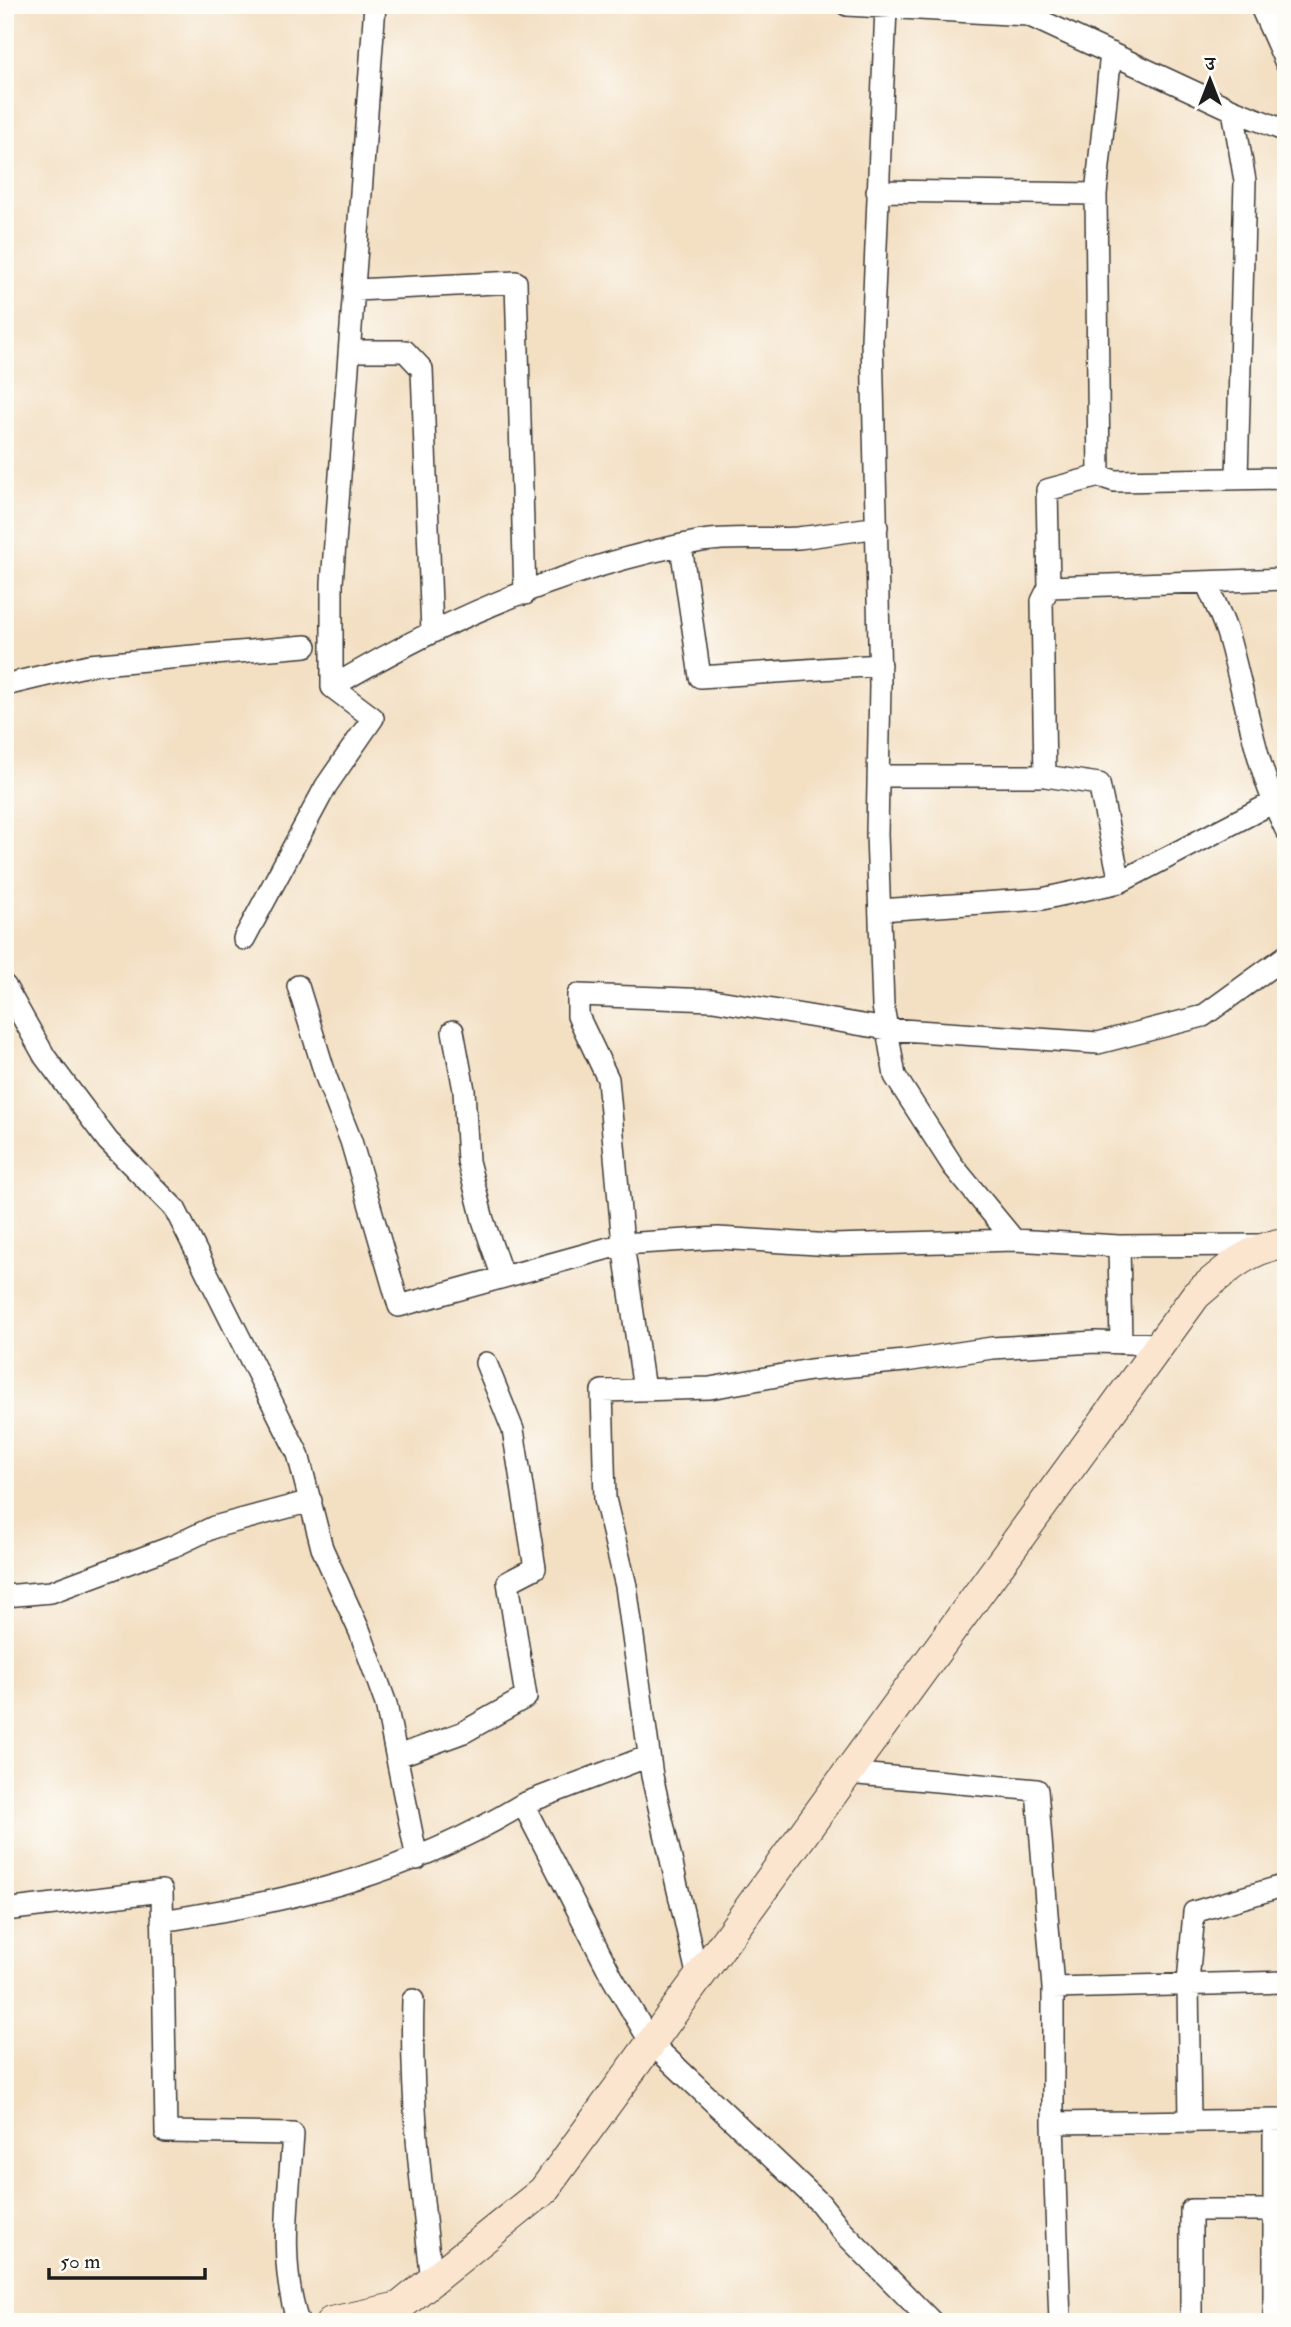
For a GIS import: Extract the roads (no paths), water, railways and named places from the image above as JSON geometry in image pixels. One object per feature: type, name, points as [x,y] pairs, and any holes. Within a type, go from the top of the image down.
[{"type":"main road","points":[[331,2322],[399,2307],[544,2191],[1196,1294],[1239,1259],[1280,1243]]},
{"type":"street","points":[[332,688],[332,583],[346,364],[351,351],[356,290],[375,5]]},
{"type":"street","points":[[847,5],[1028,15],[1233,110],[1286,131]]},
{"type":"street","points":[[1260,5],[1286,63]]},
{"type":"street","points":[[886,8],[872,341],[880,666],[880,910],[887,1029],[895,1076],[953,1166],[1014,1240]]},
{"type":"street","points":[[1100,476],[1096,194],[1111,53]]},
{"type":"street","points":[[1233,110],[1245,181],[1237,478]]},
{"type":"street","points":[[877,191],[1096,194]]},
{"type":"street","points":[[356,290],[516,282],[526,594]]},
{"type":"street","points":[[351,351],[405,351],[422,369],[432,632]]},
{"type":"street","points":[[1045,776],[1042,601],[1049,587],[1047,490],[1100,476],[1115,481],[1286,478]]},
{"type":"street","points":[[332,688],[398,648],[432,632],[619,560],[705,541],[798,538],[877,527]]},
{"type":"street","points":[[681,546],[700,677],[880,666]]},
{"type":"street","points":[[1049,587],[1207,584],[1286,579]]},
{"type":"street","points":[[1207,584],[1228,637],[1272,803],[1286,831]]},
{"type":"street","points":[[5,685],[89,665],[306,646]]},
{"type":"street","points":[[244,939],[326,786],[373,718],[332,688]]},
{"type":"street","points":[[879,776],[1045,776],[1100,784],[1120,882]]},
{"type":"street","points":[[880,910],[1042,899],[1120,882],[1272,803]]},
{"type":"street","points":[[644,1390],[623,1244],[608,1079],[578,1016],[578,995],[713,1000],[887,1029],[1098,1043],[1203,1016],[1286,956]]},
{"type":"street","points":[[5,986],[45,1057],[107,1141],[175,1209],[298,1454],[322,1548],[360,1632],[386,1704],[417,1858]]},
{"type":"street","points":[[298,986],[362,1175],[399,1306],[502,1275],[623,1244],[718,1238],[834,1245],[1014,1240],[1119,1246],[1207,1247],[1280,1243]]},
{"type":"street","points":[[453,1031],[464,1090],[468,1161],[483,1220],[502,1275]]},
{"type":"street","points":[[1119,1246],[1121,1343]]},
{"type":"street","points":[[698,1978],[649,1756],[626,1586],[605,1499],[602,1391],[710,1388],[810,1370],[905,1361],[992,1348],[1159,1344]]},
{"type":"street","points":[[398,1756],[464,1732],[526,1697],[508,1582],[535,1568],[513,1430],[486,1363]]},
{"type":"street","points":[[5,1597],[51,1592],[174,1546],[214,1527],[311,1501]]},
{"type":"street","points":[[162,1921],[304,1894],[389,1871],[472,1835],[523,1804],[649,1756]]},
{"type":"street","points":[[847,1773],[1037,1790],[1053,1988],[1053,2123],[1060,2322]]},
{"type":"street","points":[[523,1804],[612,1977],[651,2043],[820,2203],[843,2232],[932,2322]]},
{"type":"street","points":[[1190,2122],[1188,1983],[1194,1912],[1286,1885]]},
{"type":"street","points":[[5,1910],[162,1891],[166,2132],[293,2134],[287,2239],[289,2297],[298,2322]]},
{"type":"street","points":[[1053,1988],[1286,1982]]},
{"type":"street","points":[[412,2000],[415,2114],[432,2281]]},
{"type":"street","points":[[1053,2123],[1280,2120],[1274,2322]]},
{"type":"street","points":[[1191,2322],[1191,2210],[1276,2210]]}]
